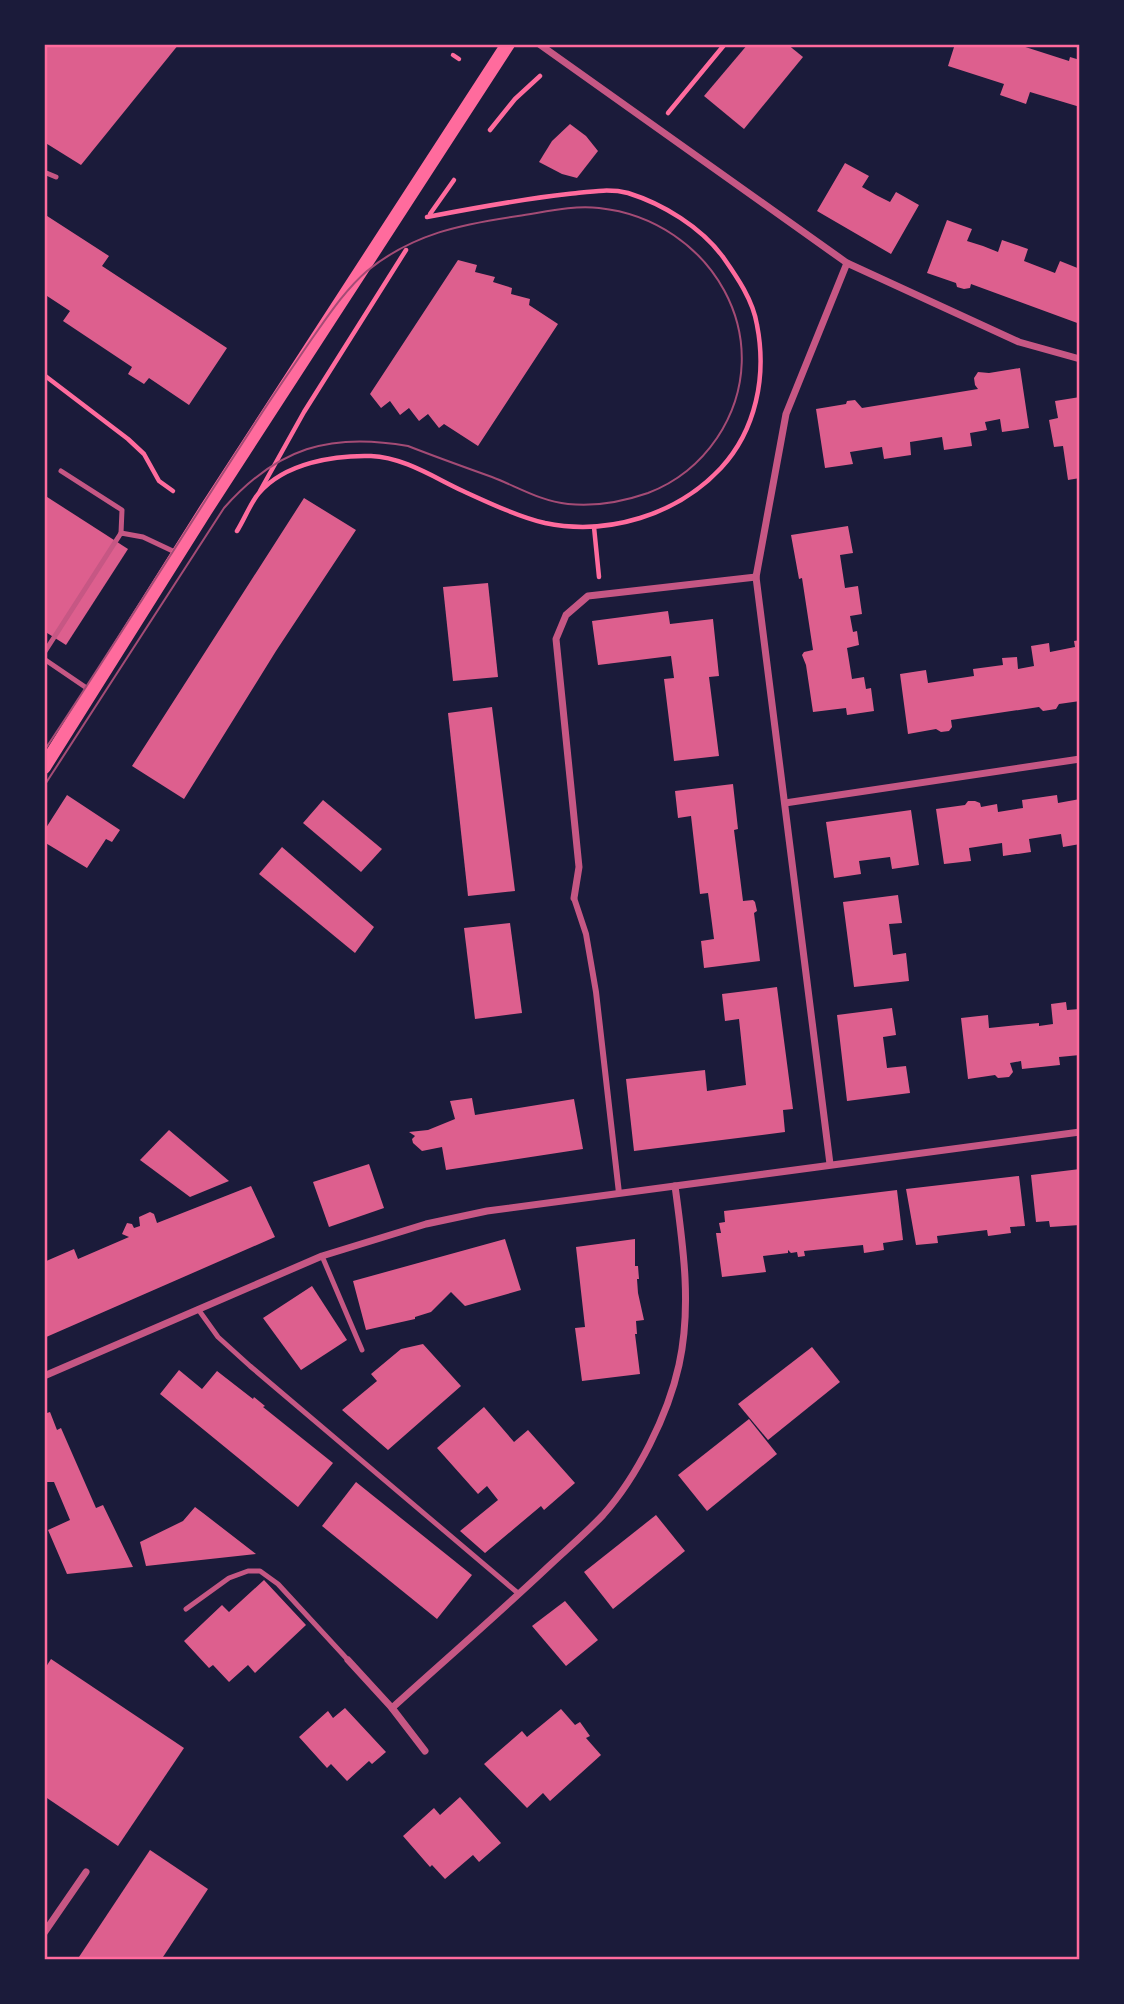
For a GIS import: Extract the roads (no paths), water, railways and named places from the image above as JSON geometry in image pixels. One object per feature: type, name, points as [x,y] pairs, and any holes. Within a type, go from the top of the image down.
[{"type":"main road","points":[[44,767],[51,748],[91,691],[508,44]]},
{"type":"street","points":[[539,44],[847,263],[1019,342],[1080,359]]},
{"type":"street","points":[[830,1164],[757,577],[786,414],[847,263]]},
{"type":"street","points":[[619,1193],[596,992],[586,934],[573,898],[579,867],[556,639],[566,615],[588,597],[757,577]]},
{"type":"street","points":[[785,803],[1080,759]]},
{"type":"street","points":[[44,1376],[322,1256],[438,1222],[487,1212],[619,1193],[1080,1132]]},
{"type":"street","points":[[392,1708],[603,1515],[628,1481],[659,1424],[679,1365],[686,1308],[684,1251],[675,1186]]},
{"type":"street","points":[[348,1660],[392,1708],[425,1751]]},
{"type":"street","points":[[44,1933],[86,1872]]},
{"type":"lane","points":[[44,172],[56,177]]},
{"type":"lane","points":[[44,653],[121,533],[122,510],[61,471]]},
{"type":"lane","points":[[121,533],[143,537],[178,554]]},
{"type":"lane","points":[[44,659],[91,691]]},
{"type":"lane","points":[[322,1256],[362,1350]]},
{"type":"lane","points":[[198,1309],[218,1337],[250,1366],[519,1594]]},
{"type":"lane","points":[[186,1609],[229,1578],[248,1570],[260,1571],[278,1584],[348,1660]]},
{"type":"tram line","points":[[44,751],[311,340],[351,286],[384,258],[420,239],[457,227],[579,207],[599,208],[639,217],[674,235],[703,260],[724,291],[738,325],[742,362],[735,400],[717,438],[687,471],[659,489],[638,496],[609,503],[578,505],[539,497],[408,446],[354,441],[307,449],[285,458],[264,471],[224,508],[44,786]]}]
